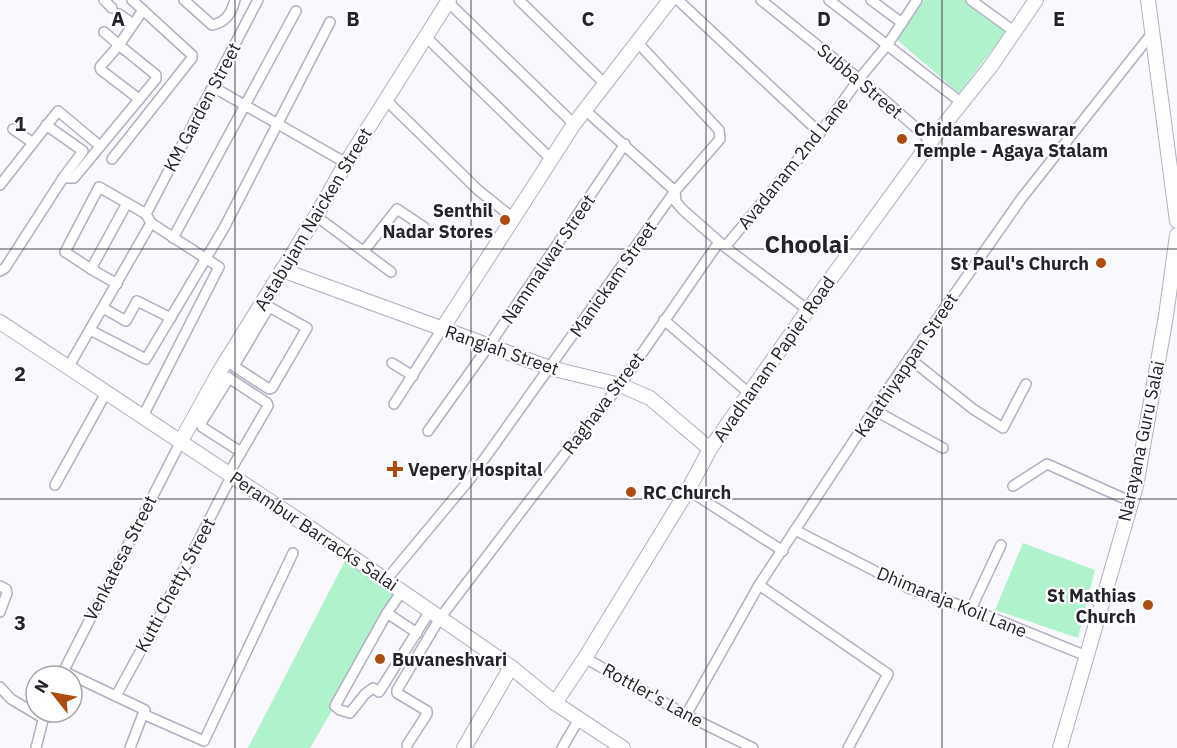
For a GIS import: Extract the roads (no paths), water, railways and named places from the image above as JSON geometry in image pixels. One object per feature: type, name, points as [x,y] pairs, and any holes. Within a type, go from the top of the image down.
[{"type":"street","points":[[104,0],[133,24]]},
{"type":"street","points":[[112,159],[192,58],[192,55],[132,0]]},
{"type":"street","points":[[184,0],[212,25],[222,23],[232,9],[235,0]]},
{"type":"street","name":"KM Garden Street","points":[[146,214],[258,0]]},
{"type":"street","points":[[519,0],[604,84]]},
{"type":"street","points":[[393,404],[574,124],[670,0]]},
{"type":"street","points":[[678,0],[820,133]]},
{"type":"street","name":"Subba Street","points":[[761,0],[931,141]]},
{"type":"street","points":[[829,0],[962,103]]},
{"type":"street","points":[[871,0],[902,23]]},
{"type":"street","points":[[971,0],[1015,32]]},
{"type":"street","name":"Avadhanam Papier Road","points":[[555,703],[688,490],[710,449],[808,310],[931,141],[1015,32],[1036,0]]},
{"type":"street","points":[[1148,0],[1177,221]]},
{"type":"street","points":[[448,1],[574,124]]},
{"type":"street","name":"Astabujam Naicken Street","points":[[181,441],[266,305],[282,270],[346,163],[448,1]]},
{"type":"street","name":"Avadanam 2nd Lane","points":[[722,245],[820,133],[888,44],[912,2]]},
{"type":"street","points":[[140,99],[100,69],[119,45],[142,9]]},
{"type":"street","points":[[173,238],[296,11]]},
{"type":"street","points":[[90,330],[146,359],[224,228],[330,22]]},
{"type":"street","points":[[63,178],[74,178],[157,77],[104,32]]},
{"type":"street","name":"Kalathiyappan Street","points":[[686,716],[759,585],[909,358],[1021,199],[1153,32]]},
{"type":"street","points":[[426,37],[551,159]]},
{"type":"street","name":"Manickam Street","points":[[386,580],[470,479],[675,191],[718,142],[721,133],[638,43]]},
{"type":"street","points":[[213,87],[346,163]]},
{"type":"street","points":[[386,100],[478,190],[513,218]]},
{"type":"street","points":[[585,110],[675,191],[676,202],[722,245],[808,310]]},
{"type":"street","points":[[0,185],[58,111],[100,146]]},
{"type":"street","points":[[0,271],[5,268],[83,151],[46,125]]},
{"type":"street","points":[[13,129],[33,144]]},
{"type":"street","name":"Nammalwar Street","points":[[428,431],[488,347],[625,144]]},
{"type":"street","points":[[117,284],[64,252],[99,187],[146,214],[151,224],[219,267],[143,416]]},
{"type":"street","points":[[91,268],[127,203]]},
{"type":"street","points":[[364,251],[397,209],[424,227]]},
{"type":"street","points":[[316,216],[391,272]]},
{"type":"street","points":[[69,366],[151,224]]},
{"type":"street","name":"Narayana Guru Salai","points":[[1084,648],[1132,502],[1176,261],[1177,235]]},
{"type":"street","name":"Raghava Street","points":[[435,615],[620,385],[664,320],[722,245]]},
{"type":"street","name":"Rangiah Street","points":[[282,270],[488,347],[550,368],[620,385],[650,398],[710,449]]},
{"type":"street","points":[[1166,316],[1177,300]]},
{"type":"street","points":[[103,308],[126,321],[137,301],[171,318]]},
{"type":"street","points":[[230,364],[271,389],[307,330],[304,325],[266,305]]},
{"type":"street","points":[[664,320],[750,394]]},
{"type":"street","name":"Perambur Barracks Salai","points":[[0,322],[107,391],[386,580],[511,667],[555,703],[622,748]]},
{"type":"street","points":[[909,358],[973,409],[1003,428],[1026,384]]},
{"type":"street","points":[[392,363],[413,376]]},
{"type":"street","points":[[223,376],[201,423],[202,427],[241,452]]},
{"type":"street","name":"Kutti Chetty Street","points":[[116,696],[164,608],[241,452],[268,408],[268,404],[223,376]]},
{"type":"street","points":[[55,486],[107,391]]},
{"type":"street","points":[[874,410],[943,448]]},
{"type":"street","name":"Venkatesa Street","points":[[67,664],[181,441]]},
{"type":"street","points":[[1013,486],[1047,464],[1132,502]]},
{"type":"street","points":[[688,490],[783,551]]},
{"type":"street","name":"Dhimaraja Koil Lane","points":[[795,530],[908,588],[1084,648]]},
{"type":"street","points":[[971,609],[1001,545]]},
{"type":"street","points":[[143,714],[204,741],[293,553]]},
{"type":"street","points":[[759,585],[888,674],[848,748]]},
{"type":"street","points":[[0,586],[6,589],[7,593],[0,612]]},
{"type":"street","points":[[402,591],[387,613],[335,706],[336,708],[350,713],[367,691],[373,688],[379,692],[417,633],[435,615]]},
{"type":"street","points":[[387,613],[417,633]]},
{"type":"street","points":[[407,745],[427,711],[397,693],[397,690],[435,615]]},
{"type":"street","points":[[1060,748],[1083,667],[1084,648]]},
{"type":"street","points":[[1052,748],[1084,648]]},
{"type":"street","points":[[1066,748],[1092,658],[1084,648]]},
{"type":"street","name":"Rottler's Lane","points":[[585,658],[686,716],[753,748]]},
{"type":"street","points":[[464,748],[511,667]]},
{"type":"street","points":[[84,682],[145,710],[130,748]]},
{"type":"street","points":[[0,687],[11,699],[24,705]]},
{"type":"street","points":[[562,748],[579,719]]},
{"type":"street","points":[[36,748],[42,724]]},
{"type":"place","name":"Chidambareswarar Temple - Agaya Stalam","points":[[902,139]]},
{"type":"place","name":"Senthil Nadar Stores","points":[[505,220]]},
{"type":"place","name":"St Paul's Church","points":[[1101,263]]},
{"type":"place","name":"Vepery Hospital","points":[[395,469]]},
{"type":"place","name":"RC Church","points":[[631,492]]},
{"type":"place","name":"St Mathias Church","points":[[1148,605]]},
{"type":"place","name":"Buvaneshvari","points":[[380,659]]},
{"type":"district","name":"Choolai","points":[[807,244]]}]
